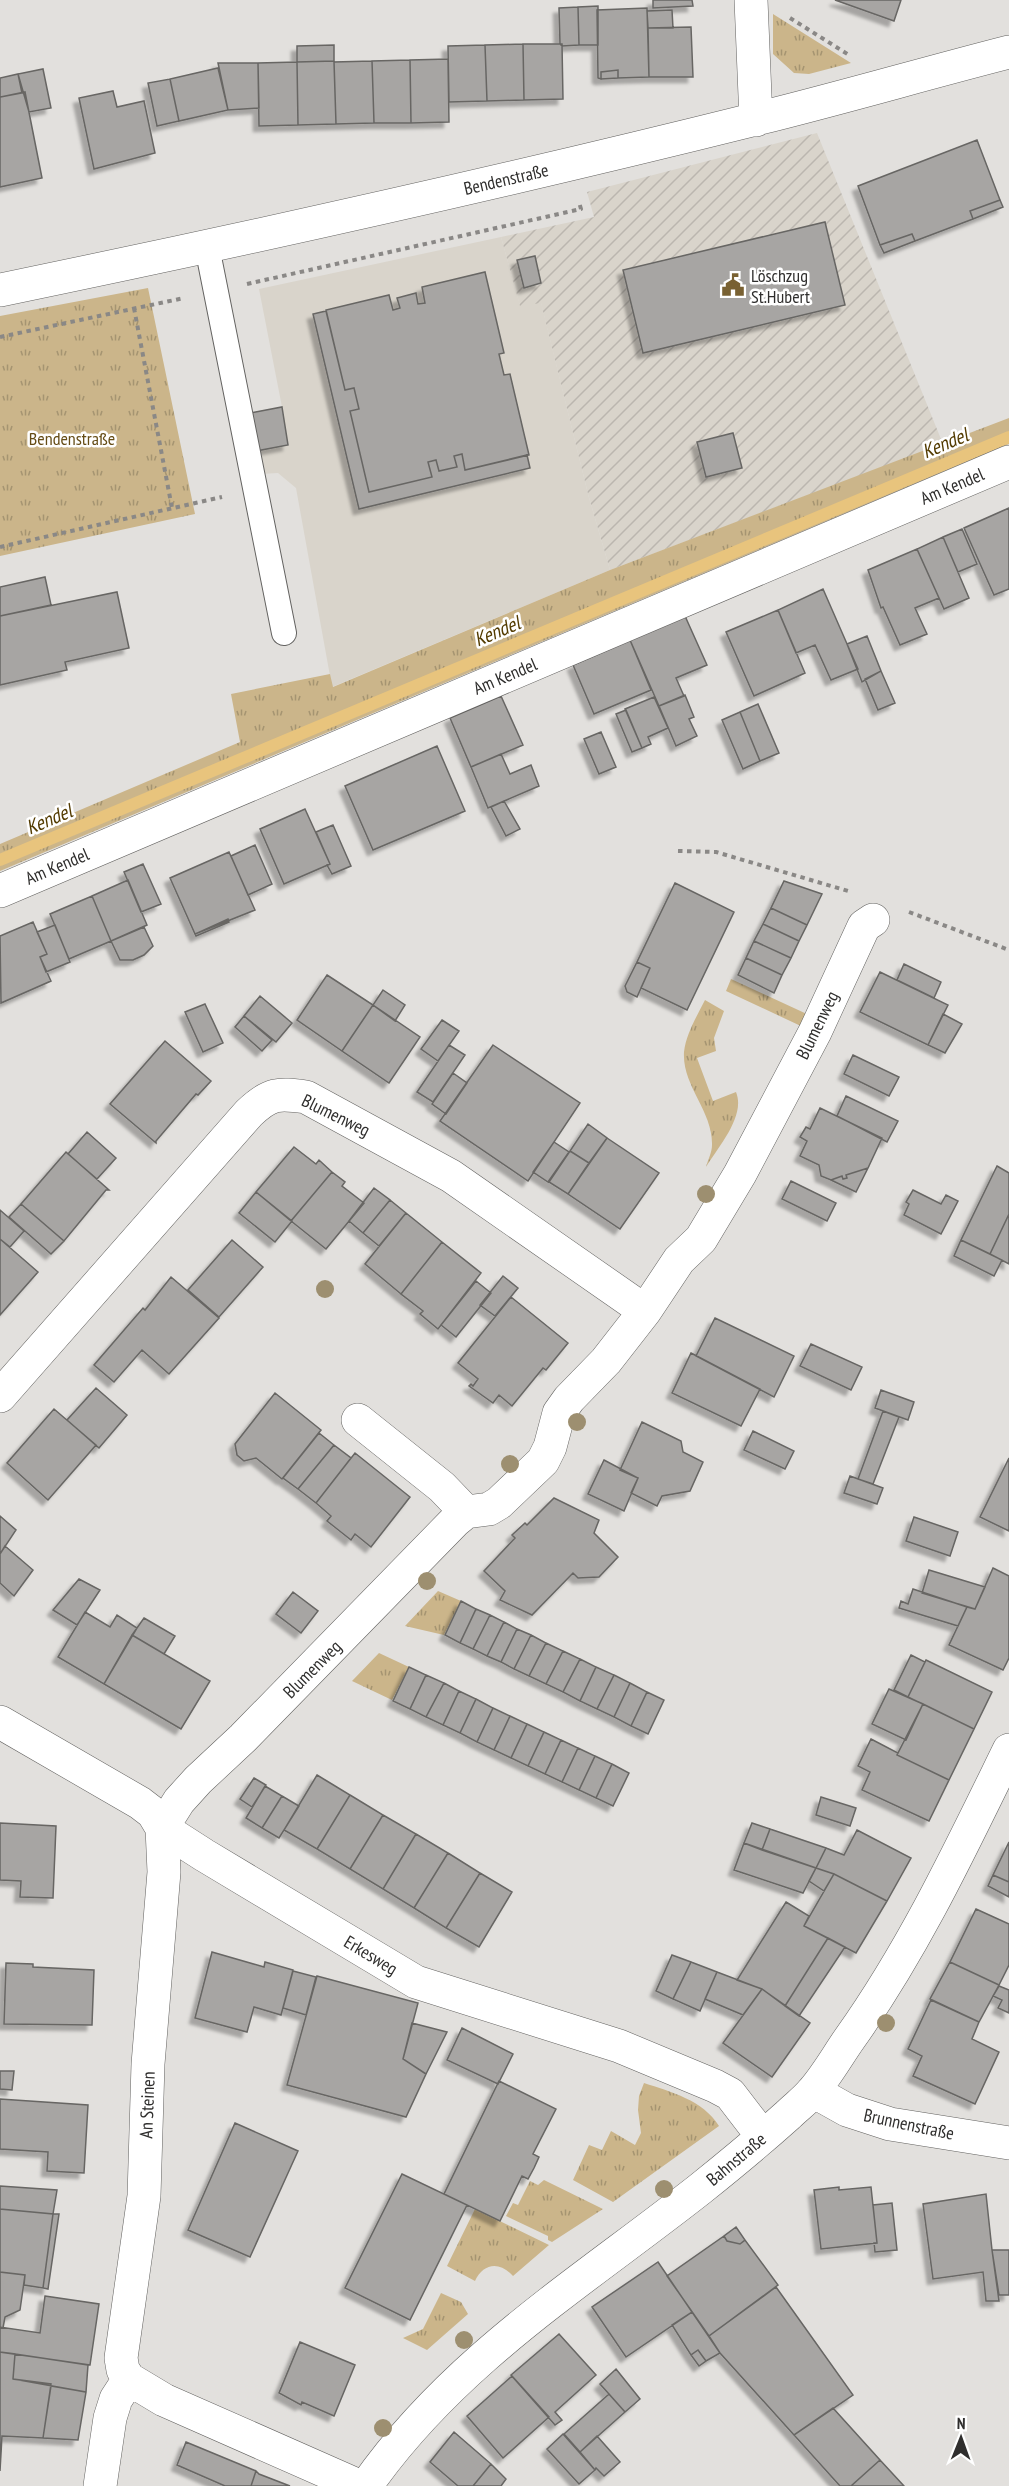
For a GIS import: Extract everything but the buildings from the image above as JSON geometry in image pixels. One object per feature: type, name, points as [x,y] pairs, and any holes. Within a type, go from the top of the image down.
[{"type":"street","points":[[751,0],[756,120]]},
{"type":"street","name":"Bendenstraße","points":[[0,290],[207,247],[756,120],[1009,52]]},
{"type":"street","name":"Am Kendel","points":[[0,891],[1009,462]]},
{"type":"street","name":"Blumenweg","points":[[162,1828],[179,1801],[198,1780],[243,1738],[466,1512],[489,1509],[499,1503],[543,1461],[564,1406],[606,1361],[645,1311],[679,1260],[701,1239],[740,1174],[815,1032],[864,926],[873,921]]},
{"type":"street","name":"Blumenweg","points":[[0,1396],[249,1113],[263,1099],[281,1093],[306,1096],[451,1176],[645,1311]]},
{"type":"street","points":[[358,1420],[442,1487],[466,1512]]},
{"type":"street","name":"Erkesweg","points":[[0,1722],[140,1803],[153,1813],[162,1828],[416,1982],[619,2046],[715,2086],[730,2094],[763,2138]]},
{"type":"street","name":"Bahnstraße","points":[[366,2486],[384,2460],[448,2390],[498,2343],[569,2285],[664,2217],[763,2138],[813,2091],[873,2006],[908,1948],[963,1845],[1009,1750]]},
{"type":"street","name":"An Steinen","points":[[129,2379],[123,2370],[121,2358],[144,2196],[148,2064],[164,1872],[162,1828]]},
{"type":"street","name":"Brunnenstraße","points":[[813,2091],[847,2110],[890,2124],[1009,2143]]},
{"type":"street","points":[[100,2486],[110,2418],[116,2399],[129,2379],[164,2400],[358,2486]]},
{"type":"lane","points":[[207,247],[284,633]]},
{"type":"path","points":[[781,13],[892,82]]},
{"type":"path","points":[[0,337],[581,209]]},
{"type":"path","points":[[123,264],[134,309],[172,508]]},
{"type":"path","points":[[0,547],[255,490]]},
{"type":"path","points":[[678,851],[716,852],[849,892]]},
{"type":"path","points":[[904,910],[1009,950]]},
{"type":"shaded area","points":[[817,133],[943,444],[610,570],[588,494],[541,303],[520,306],[501,237],[594,217],[587,192]]},
{"type":"shaded area","points":[[501,237],[520,305],[541,302],[588,494],[610,570],[332,687],[296,488],[278,473],[261,474],[250,413],[282,407],[259,289]]},
{"type":"green space","points":[[773,14],[851,63],[809,74],[794,73],[773,54]]},
{"type":"green space","name":"Bendenstraße","points":[[148,288],[195,514],[0,556],[0,316]]},
{"type":"green space","points":[[1009,418],[1009,444],[0,871],[0,844],[240,742],[231,694],[330,674],[333,687],[610,570]]},
{"type":"green space","points":[[731,979],[809,1015],[803,1027],[726,991]]},
{"type":"green space","points":[[705,1000],[724,1011],[714,1038],[716,1051],[697,1058],[713,1101],[736,1092],[738,1101],[734,1121],[706,1167],[712,1148],[711,1133],[688,1076],[684,1052],[689,1032]]},
{"type":"green space","points":[[438,1591],[461,1601],[444,1635],[405,1626]]},
{"type":"green space","points":[[379,1653],[409,1667],[392,1700],[352,1681]]},
{"type":"green space","points":[[644,2083],[695,2103],[719,2126],[613,2202],[573,2180],[589,2145],[602,2150],[611,2131],[635,2145],[641,2133],[638,2110],[639,2096]]},
{"type":"green space","points":[[544,2180],[603,2209],[552,2242],[548,2240],[548,2236],[506,2216],[513,2203],[518,2205],[530,2181],[538,2185]]},
{"type":"green space","points":[[475,2209],[549,2245],[513,2276],[503,2268],[492,2266],[482,2271],[475,2281],[447,2266]]},
{"type":"green space","points":[[441,2293],[461,2302],[468,2314],[427,2350],[403,2338],[423,2329]]},
{"type":"waterway","name":"Kendel","points":[[0,860],[1009,437]]},
{"type":"place","name":"Löschzug St.Hubert","points":[[733,285]]}]
